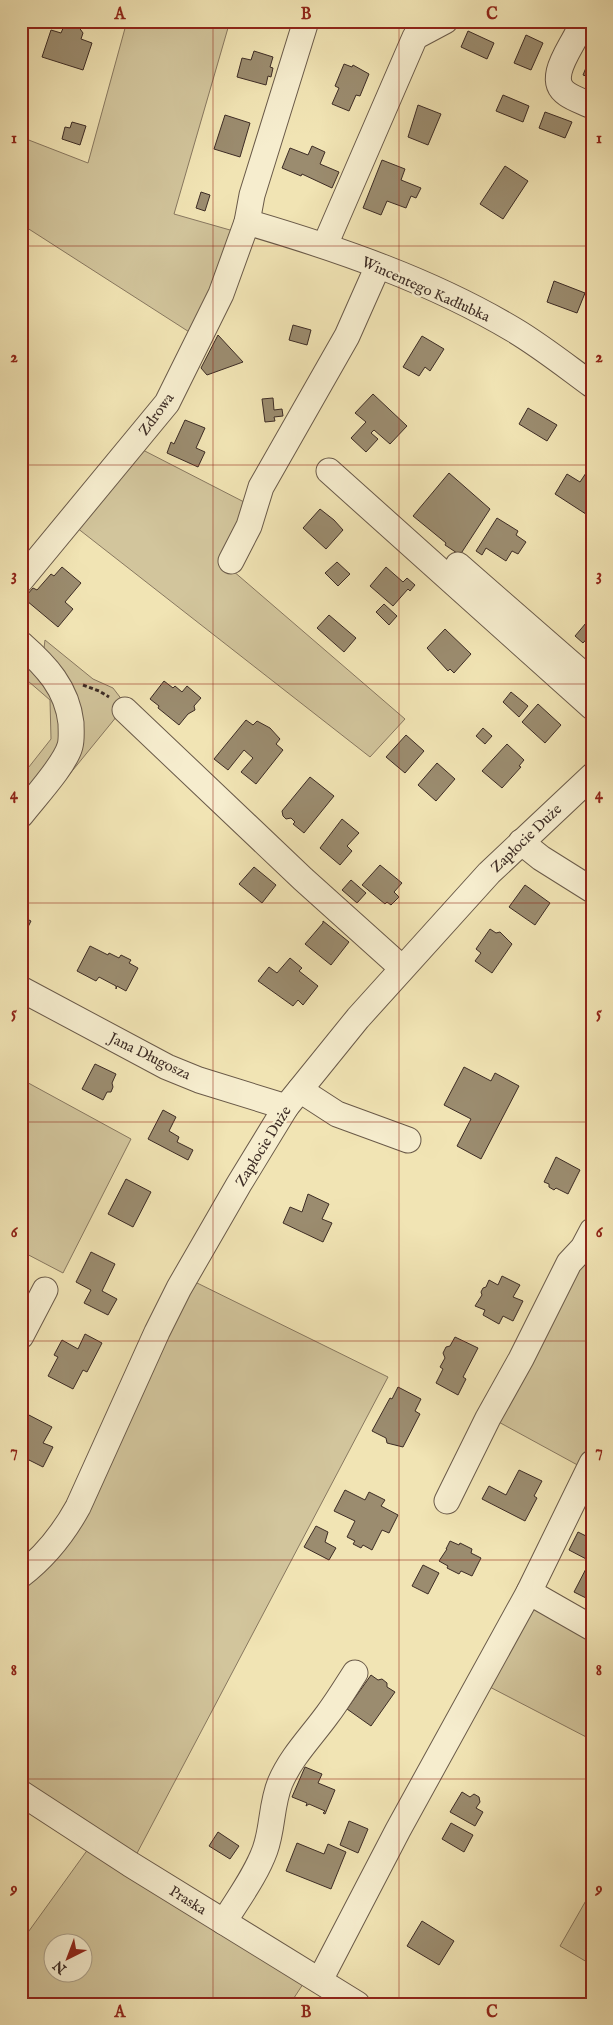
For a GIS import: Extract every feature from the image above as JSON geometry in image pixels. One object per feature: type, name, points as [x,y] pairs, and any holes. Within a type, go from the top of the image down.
[{"type":"street","name":"Zdrowa","points":[[21,580],[168,403],[211,318],[247,222],[252,194],[306,21]]},
{"type":"street","points":[[324,245],[415,37],[445,21]]},
{"type":"street","points":[[577,34],[557,76],[558,86],[566,94],[592,106]]},
{"type":"street","name":"Wincentego Kadłubka","points":[[247,222],[324,245],[378,266],[483,313],[515,331],[592,385]]},
{"type":"street","points":[[231,561],[249,526],[261,486],[346,336],[378,266]]},
{"type":"street","points":[[329,471],[592,707]]},
{"type":"street","points":[[395,508],[592,682]]},
{"type":"street","points":[[21,644],[37,658],[60,685],[70,717],[72,733],[70,746],[64,760],[21,815]]},
{"type":"street","points":[[125,710],[303,879],[402,968]]},
{"type":"street","name":"Zapłocie Duże","points":[[21,1575],[50,1550],[64,1532],[78,1507],[180,1288],[244,1176],[293,1098],[358,1018],[489,873],[592,776]]},
{"type":"street","points":[[521,842],[541,858],[592,890]]},
{"type":"street","name":"Jana Długosza","points":[[21,989],[167,1066],[199,1080],[293,1098],[408,1140]]},
{"type":"street","points":[[447,1501],[569,1263],[589,1244]]},
{"type":"street","points":[[21,1336],[46,1290]]},
{"type":"street","points":[[320,1980],[477,1683],[530,1592],[592,1464]]},
{"type":"street","points":[[530,1592],[592,1628]]},
{"type":"street","points":[[224,1922],[265,1850],[270,1829],[272,1806],[287,1769],[298,1751],[329,1713],[355,1674]]},
{"type":"street","name":"Praska","points":[[21,1793],[357,2004]]},
{"type":"path","points":[[60,685],[71,683],[91,688],[106,695],[125,710]]},
{"type":"shaded area","points":[[127,21],[230,21],[174,214],[237,232],[197,337],[21,224],[21,137],[88,163]]},
{"type":"shaded area","points":[[139,448],[246,503],[225,564],[405,719],[370,757],[72,524]]},
{"type":"shaded area","points":[[45,640],[93,679],[113,688],[126,705],[24,830],[21,829],[21,823],[72,757],[43,656]]},
{"type":"shaded area","points":[[21,651],[50,681],[66,741],[33,789],[21,785],[21,777],[51,739],[50,700],[21,675]]},
{"type":"shaded area","points":[[21,1079],[131,1139],[63,1273],[21,1251]]},
{"type":"shaded area","points":[[592,1259],[592,1452],[583,1468],[495,1420],[584,1260]]},
{"type":"shaded area","points":[[191,1280],[388,1377],[135,1857],[21,1785],[21,1583]]},
{"type":"shaded area","points":[[532,1607],[592,1637],[592,1740],[484,1684]]},
{"type":"shaded area","points":[[91,1845],[305,1981],[290,2004],[21,2004],[21,1942]]},
{"type":"shaded area","points":[[592,1890],[592,1965],[560,1946]]},
{"type":"building","points":[[71,24],[78,26],[83,33],[81,39],[92,43],[83,70],[42,57],[51,30],[61,33],[64,26]]},
{"type":"building","points":[[468,31],[494,43],[487,59],[461,47]]},
{"type":"building","points":[[526,35],[543,43],[531,70],[514,63]]},
{"type":"building","points":[[254,51],[273,57],[270,67],[273,68],[271,77],[268,76],[266,85],[237,77],[242,58],[251,60]]},
{"type":"building","points":[[590,58],[592,59],[592,78],[583,75]]},
{"type":"building","points":[[344,64],[352,67],[353,65],[369,74],[360,96],[356,95],[349,111],[332,104],[339,88],[335,86]]},
{"type":"building","points":[[503,95],[529,106],[523,122],[496,111]]},
{"type":"building","points":[[418,105],[441,114],[428,145],[408,137]]},
{"type":"building","points":[[545,112],[572,122],[565,138],[539,128]]},
{"type":"building","points":[[225,115],[250,123],[240,157],[214,149]]},
{"type":"building","points":[[72,122],[86,126],[80,145],[62,139],[65,127],[70,128]]},
{"type":"building","points":[[312,146],[325,152],[320,164],[339,172],[332,188],[302,174],[301,176],[282,168],[290,148],[308,155]]},
{"type":"building","points":[[382,160],[405,169],[401,180],[421,188],[416,198],[411,196],[406,208],[387,201],[381,215],[363,208]]},
{"type":"building","points":[[505,166],[528,181],[503,219],[480,204]]},
{"type":"building","points":[[201,192],[210,195],[205,211],[196,208]]},
{"type":"building","points":[[554,281],[585,293],[577,313],[547,302]]},
{"type":"building","points":[[293,325],[311,330],[307,345],[289,340]]},
{"type":"building","points":[[218,335],[243,362],[207,375],[201,368]]},
{"type":"building","points":[[422,336],[444,349],[430,371],[425,367],[419,376],[403,367]]},
{"type":"building","points":[[373,394],[407,426],[390,444],[374,430],[371,433],[378,439],[366,452],[351,438],[366,422],[355,413]]},
{"type":"building","points":[[273,398],[274,410],[282,409],[283,416],[274,417],[275,421],[265,422],[262,399]]},
{"type":"building","points":[[528,408],[557,425],[547,441],[519,424]]},
{"type":"building","points":[[185,420],[205,428],[196,448],[205,452],[198,467],[167,453],[171,442],[174,444]]},
{"type":"building","points":[[590,467],[592,468],[592,518],[555,494],[567,474],[580,482]]},
{"type":"building","points":[[449,473],[490,509],[460,555],[445,545],[446,543],[413,516]]},
{"type":"building","points":[[320,509],[343,530],[326,549],[303,528]]},
{"type":"building","points":[[497,518],[518,531],[516,535],[526,542],[518,554],[512,551],[506,561],[486,548],[482,555],[476,551]]},
{"type":"building","points":[[337,562],[350,574],[338,586],[325,573]]},
{"type":"building","points":[[62,567],[81,583],[65,602],[73,609],[58,627],[27,601],[29,599],[26,596],[33,588],[37,590],[51,574],[54,576]]},
{"type":"building","points":[[386,567],[403,582],[407,578],[415,585],[410,591],[408,589],[393,606],[370,586]]},
{"type":"building","points":[[384,604],[397,616],[389,625],[376,612]]},
{"type":"building","points":[[329,615],[356,638],[344,652],[317,628]]},
{"type":"building","points":[[586,623],[592,628],[592,633],[583,643],[575,636]]},
{"type":"building","points":[[445,629],[471,654],[454,673],[450,669],[448,671],[427,648]]},
{"type":"building","points":[[164,681],[182,692],[187,686],[201,698],[194,706],[195,710],[188,714],[179,725],[150,699]]},
{"type":"building","points":[[511,692],[528,706],[519,717],[503,702]]},
{"type":"building","points":[[538,704],[561,725],[545,743],[522,722]]},
{"type":"building","points":[[246,720],[253,725],[257,721],[270,728],[280,739],[276,744],[283,750],[256,784],[241,772],[253,758],[244,750],[228,770],[214,759]]},
{"type":"building","points":[[483,728],[492,736],[485,744],[476,736]]},
{"type":"building","points":[[406,735],[424,751],[405,773],[386,757]]},
{"type":"building","points":[[507,744],[524,760],[519,766],[521,767],[502,788],[482,771]]},
{"type":"building","points":[[437,763],[455,779],[436,801],[418,785]]},
{"type":"building","points":[[310,777],[334,796],[304,833],[293,824],[295,822],[291,818],[286,819],[283,816],[282,811]]},
{"type":"building","points":[[342,819],[359,833],[347,846],[352,851],[340,865],[320,848]]},
{"type":"building","points":[[380,865],[402,883],[394,892],[399,897],[391,905],[387,902],[385,904],[362,885]]},
{"type":"building","points":[[254,867],[276,885],[262,903],[239,884]]},
{"type":"building","points":[[351,880],[366,893],[357,903],[342,890]]},
{"type":"building","points":[[525,885],[550,903],[535,925],[509,907]]},
{"type":"building","points":[[21,916],[31,921],[27,929],[28,932],[21,940]]},
{"type":"building","points":[[323,921],[349,942],[331,965],[305,944]]},
{"type":"building","points":[[490,929],[496,933],[500,932],[512,944],[492,973],[475,961],[481,953],[476,949]]},
{"type":"building","points":[[90,946],[108,955],[109,953],[119,958],[121,955],[131,960],[129,963],[138,968],[126,991],[117,986],[116,989],[116,986],[99,977],[96,981],[77,971]]},
{"type":"building","points":[[290,958],[302,968],[299,971],[318,986],[303,1005],[298,1000],[293,1006],[258,981],[269,967],[277,973]]},
{"type":"building","points":[[95,1064],[116,1074],[111,1092],[107,1092],[103,1100],[82,1089]]},
{"type":"building","points":[[464,1067],[491,1081],[495,1073],[519,1086],[481,1159],[457,1146],[471,1119],[444,1105]]},
{"type":"building","points":[[163,1110],[176,1117],[169,1131],[179,1137],[177,1142],[193,1150],[188,1160],[148,1139]]},
{"type":"building","points":[[556,1157],[580,1170],[568,1194],[556,1188],[554,1190],[549,1187],[549,1184],[544,1182]]},
{"type":"building","points":[[126,1179],[151,1192],[133,1227],[108,1214]]},
{"type":"building","points":[[308,1194],[329,1204],[322,1219],[332,1223],[323,1242],[283,1223],[290,1207],[302,1212]]},
{"type":"building","points":[[91,1252],[115,1264],[102,1291],[117,1299],[108,1315],[84,1303],[91,1290],[76,1282]]},
{"type":"building","points":[[502,1276],[520,1285],[513,1297],[523,1301],[513,1321],[503,1316],[499,1324],[483,1315],[485,1310],[475,1306],[489,1280],[498,1285]]},
{"type":"building","points":[[85,1334],[102,1343],[87,1372],[83,1370],[73,1389],[48,1376],[58,1357],[54,1355],[62,1340],[78,1349]]},
{"type":"building","points":[[455,1337],[478,1348],[463,1377],[466,1379],[458,1395],[436,1383],[443,1369],[440,1367],[445,1358],[443,1353]]},
{"type":"building","points":[[398,1387],[421,1399],[415,1411],[420,1414],[403,1447],[387,1443],[386,1438],[372,1431]]},
{"type":"building","points":[[25,1413],[52,1427],[43,1443],[53,1447],[43,1467],[21,1456],[21,1420]]},
{"type":"building","points":[[519,1470],[542,1481],[534,1496],[537,1498],[525,1521],[482,1499],[489,1486],[506,1495]]},
{"type":"building","points":[[345,1490],[365,1500],[369,1492],[385,1500],[381,1506],[398,1515],[389,1533],[382,1530],[372,1550],[363,1545],[361,1548],[353,1544],[355,1541],[347,1537],[355,1521],[334,1511]]},
{"type":"building","points":[[316,1526],[328,1532],[325,1542],[336,1548],[329,1560],[304,1547]]},
{"type":"building","points":[[578,1532],[592,1539],[592,1601],[574,1592],[590,1561],[569,1550]]},
{"type":"building","points":[[450,1541],[459,1545],[460,1543],[472,1549],[471,1553],[481,1558],[472,1576],[461,1571],[459,1574],[447,1568],[448,1566],[439,1561]]},
{"type":"building","points":[[423,1565],[439,1573],[428,1594],[412,1586]]},
{"type":"building","points":[[371,1675],[378,1680],[382,1679],[387,1683],[387,1687],[395,1692],[371,1726],[347,1709]]},
{"type":"building","points":[[305,1767],[322,1774],[318,1783],[335,1790],[325,1814],[323,1813],[325,1811],[309,1804],[306,1806],[307,1803],[292,1797]]},
{"type":"building","points":[[462,1792],[470,1797],[474,1794],[479,1797],[480,1802],[476,1808],[483,1812],[475,1826],[450,1812]]},
{"type":"building","points":[[349,1821],[368,1829],[358,1853],[340,1845]]},
{"type":"building","points":[[451,1823],[473,1835],[464,1852],[442,1839]]},
{"type":"building","points":[[218,1832],[239,1846],[230,1859],[209,1846]]},
{"type":"building","points":[[297,1843],[324,1854],[328,1844],[346,1852],[331,1889],[286,1871]]},
{"type":"building","points":[[422,1921],[454,1941],[439,1965],[407,1946]]}]
